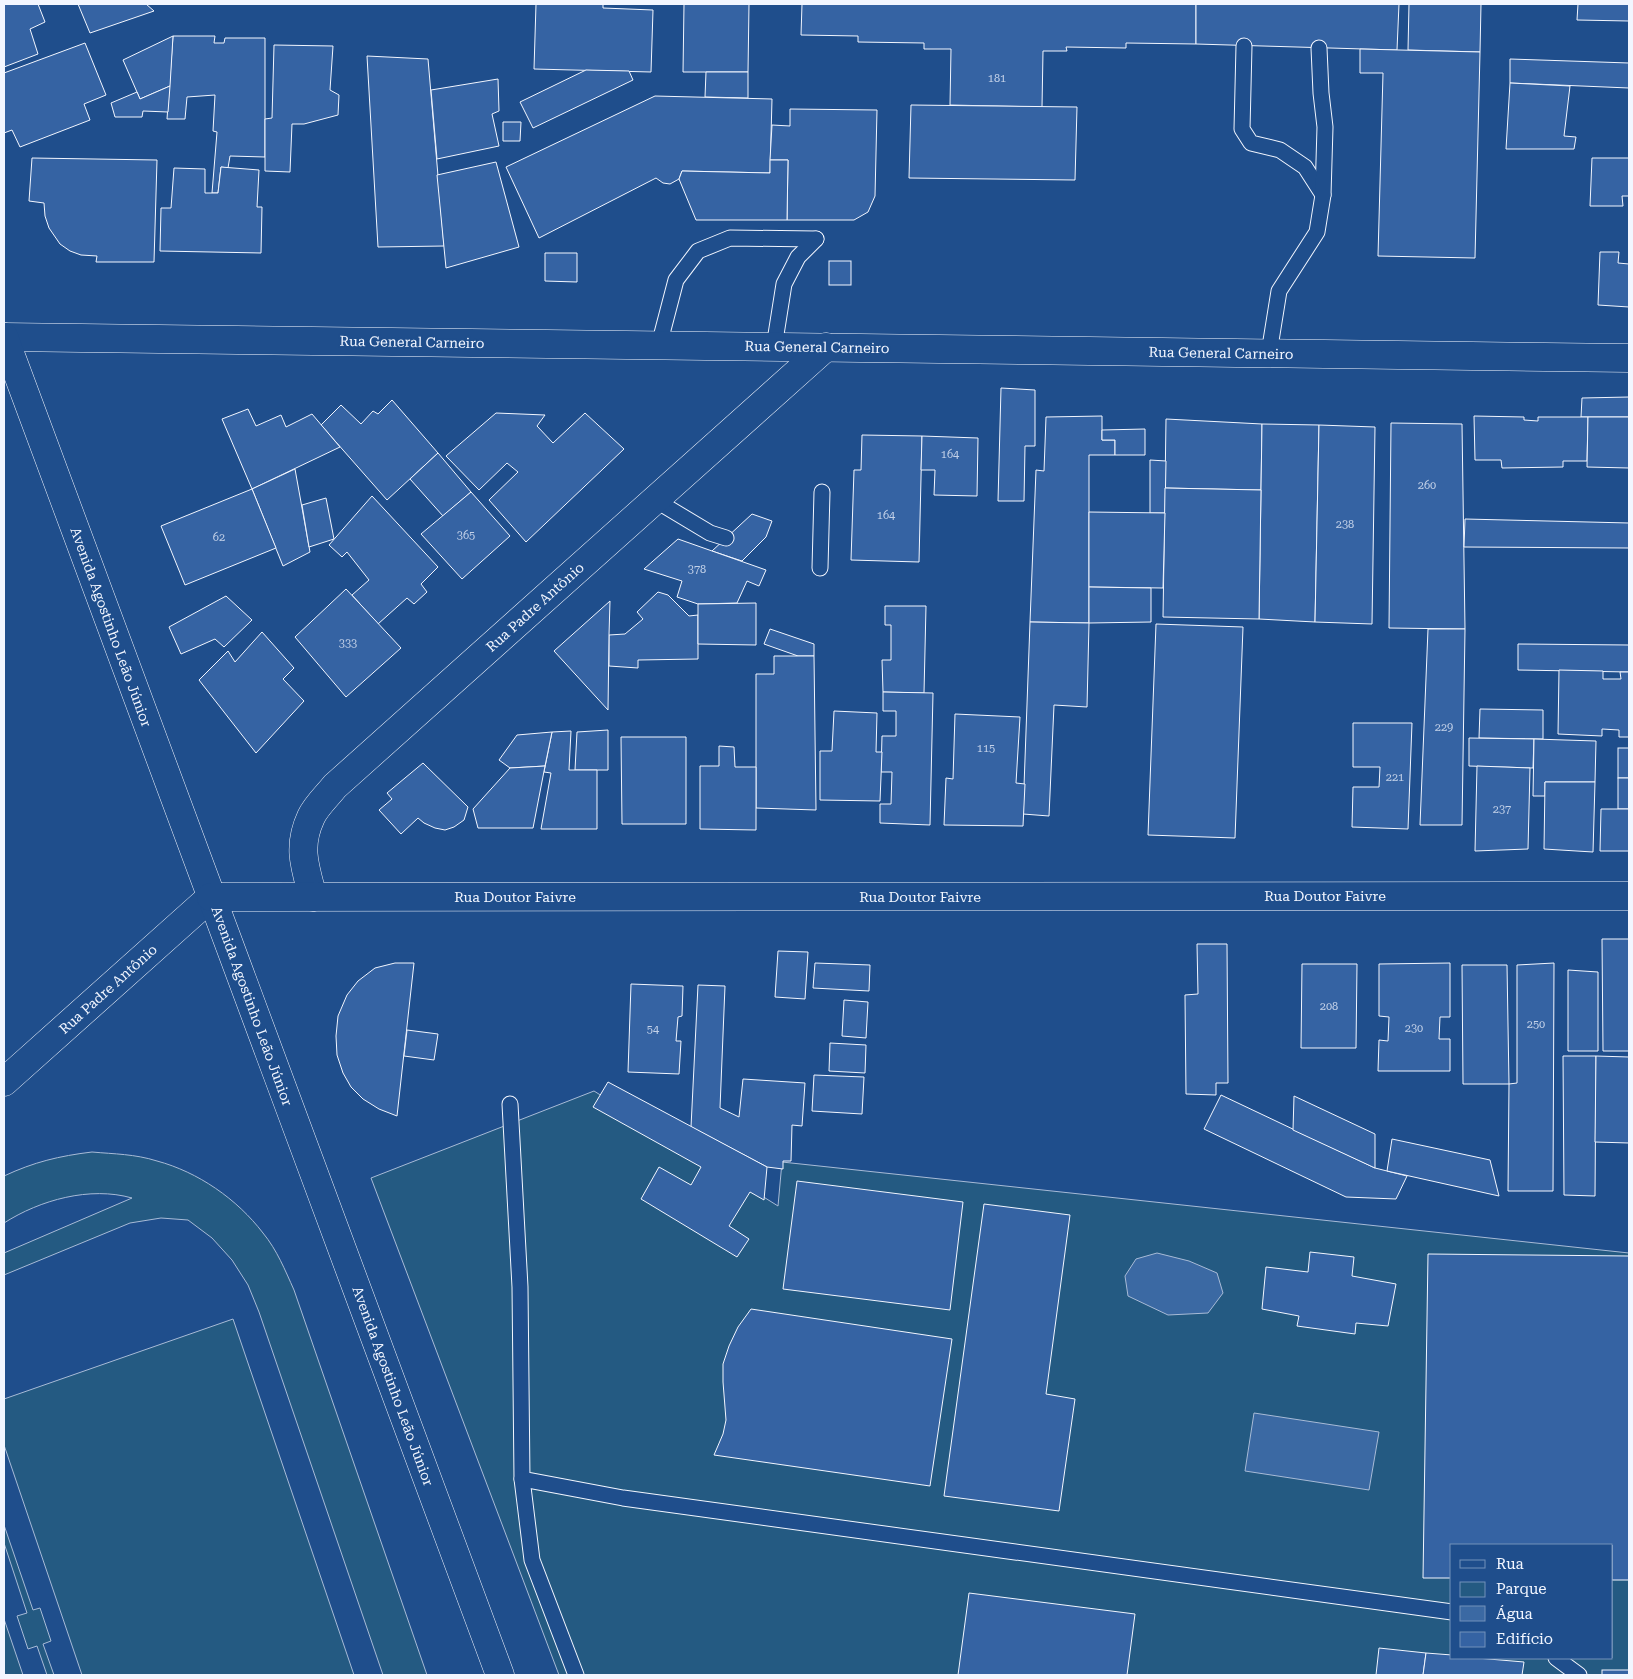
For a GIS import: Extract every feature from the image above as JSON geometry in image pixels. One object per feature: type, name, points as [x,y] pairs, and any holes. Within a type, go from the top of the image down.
[{"type":"street","name":"Rua General Carneiro","points":[[4,337],[1629,358]]},
{"type":"street","name":"Avenida Agostinho Leão Júnior","points":[[4,337],[500,1675]]},
{"type":"street","name":"Rua Padre Antônio","points":[[314,897],[304,863],[302,842],[312,816],[335,786],[826,348]]},
{"type":"street","name":"Rua Doutor Faivre","points":[[212,897],[1629,896]]},
{"type":"street","name":"Rua Padre Antônio","points":[[4,1082],[212,897]]},
{"type":"lane","points":[[1244,46],[1242,129],[1251,143],[1280,150],[1305,167],[1323,195]]},
{"type":"lane","points":[[1269,353],[1279,291],[1317,232],[1323,195],[1325,127],[1320,93],[1318,48]]},
{"type":"lane","points":[[659,345],[676,280],[698,251],[730,238],[816,239],[798,257],[784,284],[774,347]]},
{"type":"lane","points":[[820,568],[822,492]]},
{"type":"lane","points":[[655,500],[710,532],[726,538]]},
{"type":"lane","points":[[510,1104],[520,1287],[522,1479],[532,1560],[576,1675]]},
{"type":"lane","points":[[522,1479],[623,1498],[1450,1612]]},
{"type":"lane","points":[[1557,1659],[1579,1675]]},
{"type":"green space","points":[[594,1091],[778,1206],[782,1162],[1629,1253],[1629,1675],[559,1675],[371,1178]]},
{"type":"green space","points":[[92,1152],[141,1157],[187,1172],[216,1188],[229,1198],[253,1221],[272,1246],[294,1290],[427,1675],[383,1675],[259,1312],[248,1285],[232,1260],[212,1238],[188,1220],[161,1218],[130,1223],[4,1275],[4,1253],[132,1198],[99,1194],[66,1197],[33,1208],[4,1223],[4,1176],[47,1160]]},
{"type":"green space","points":[[233,1319],[354,1675],[82,1675],[4,1445],[4,1399]]},
{"type":"green space","points":[[4,1525],[33,1610],[40,1608],[51,1641],[43,1644],[54,1675],[47,1675],[37,1646],[28,1649],[17,1616],[27,1613],[4,1543]]},
{"type":"green space","points":[[4,1619],[23,1675],[4,1675]]},
{"type":"water","points":[[1157,1253],[1189,1261],[1217,1273],[1223,1293],[1208,1313],[1168,1315],[1128,1296],[1125,1276],[1136,1259]]},
{"type":"water","points":[[1254,1413],[1379,1432],[1369,1490],[1245,1471]]},
{"type":"building","points":[[4,4],[38,4],[45,22],[30,29],[38,54],[4,67]]},
{"type":"building","points":[[78,4],[146,4],[154,11],[90,33]]},
{"type":"building","points":[[536,4],[603,4],[603,8],[653,10],[651,72],[534,69]]},
{"type":"building","points":[[684,4],[749,4],[748,72],[683,72]]},
{"type":"building","points":[[802,4],[1196,4],[1196,44],[1126,43],[1126,48],[1066,47],[1067,51],[1043,51],[1042,107],[950,105],[951,49],[924,49],[924,43],[858,42],[858,36],[801,35]]},
{"type":"building","points":[[1196,4],[1399,4],[1397,50],[1196,44]]},
{"type":"building","points":[[1409,4],[1481,4],[1480,52],[1408,50]]},
{"type":"building","points":[[1578,4],[1629,4],[1629,21],[1577,20]]},
{"type":"building","points":[[173,36],[215,36],[214,43],[224,43],[225,38],[265,38],[265,157],[230,156],[228,168],[221,167],[218,193],[212,193],[217,132],[213,131],[215,95],[187,97],[185,119],[167,119]]},
{"type":"building","points":[[173,36],[170,86],[140,99],[123,60]]},
{"type":"building","points":[[85,43],[106,95],[84,104],[90,120],[20,147],[12,130],[4,133],[4,73]]},
{"type":"building","points":[[274,45],[333,46],[330,90],[339,95],[338,115],[304,124],[292,124],[290,172],[265,171],[265,119],[272,118]]},
{"type":"building","points":[[1360,49],[1480,52],[1475,258],[1378,256],[1383,73],[1360,73]]},
{"type":"building","points":[[367,56],[428,59],[444,246],[378,247]]},
{"type":"building","points":[[1510,59],[1629,63],[1629,88],[1510,83]]},
{"type":"building","points":[[586,70],[629,71],[633,80],[533,128],[520,102]]},
{"type":"building","points":[[706,72],[748,72],[748,98],[705,97]]},
{"type":"building","points":[[498,79],[499,111],[492,114],[499,146],[437,159],[431,90]]},
{"type":"building","points":[[1510,83],[1570,86],[1564,136],[1576,137],[1574,149],[1506,149]]},
{"type":"building","points":[[170,86],[168,112],[143,111],[142,117],[115,117],[111,103],[137,92],[140,99]]},
{"type":"building","points":[[655,96],[772,99],[770,173],[682,171],[679,179],[670,184],[663,183],[656,178],[539,238],[506,167]]},
{"type":"building","points":[[911,105],[1077,107],[1075,180],[909,178]]},
{"type":"building","points":[[790,109],[877,110],[875,196],[868,212],[854,220],[787,220],[788,160],[770,160],[772,125],[790,126]]},
{"type":"building","points":[[503,122],[521,122],[520,141],[503,141]]},
{"type":"building","points":[[32,158],[157,160],[154,262],[96,262],[97,256],[81,255],[70,251],[60,244],[49,228],[45,216],[44,203],[29,201]]},
{"type":"building","points":[[1592,158],[1629,158],[1629,196],[1622,196],[1623,206],[1590,206]]},
{"type":"building","points":[[770,160],[788,160],[787,220],[696,220],[679,179],[682,171],[770,173]]},
{"type":"building","points":[[496,162],[519,247],[446,268],[437,175]]},
{"type":"building","points":[[221,167],[259,170],[257,207],[262,207],[261,253],[160,251],[161,208],[171,208],[174,168],[205,169],[205,193],[218,193]]},
{"type":"building","points":[[1600,252],[1619,252],[1618,263],[1629,264],[1629,307],[1598,305]]},
{"type":"building","points":[[545,253],[577,253],[577,282],[545,281]]},
{"type":"building","points":[[829,261],[851,261],[851,285],[829,285]]},
{"type":"building","points":[[1001,388],[1035,390],[1035,446],[1025,446],[1024,501],[998,501]]},
{"type":"building","points":[[1629,397],[1629,417],[1581,417],[1582,398]]},
{"type":"building","points":[[392,400],[438,453],[387,500],[321,425],[341,405],[361,424],[373,411],[378,414]]},
{"type":"building","points":[[248,409],[256,426],[281,415],[286,427],[312,414],[340,447],[252,489],[222,419]]},
{"type":"building","points":[[496,413],[545,415],[537,426],[553,443],[585,413],[624,449],[526,542],[489,500],[518,472],[507,463],[479,490],[446,456]]},
{"type":"building","points":[[1102,416],[1102,440],[1115,440],[1115,455],[1089,455],[1089,623],[1030,622],[1036,470],[1044,471],[1046,417]]},
{"type":"building","points":[[1474,416],[1524,417],[1524,420],[1538,421],[1538,417],[1588,417],[1587,461],[1563,461],[1563,467],[1502,468],[1501,460],[1475,460]]},
{"type":"building","points":[[1588,417],[1629,417],[1629,468],[1587,467]]},
{"type":"building","points":[[1166,419],[1262,424],[1261,490],[1165,488]]},
{"type":"building","points":[[1391,423],[1462,424],[1465,629],[1389,628]]},
{"type":"building","points":[[1262,424],[1319,425],[1315,622],[1259,619]]},
{"type":"building","points":[[1319,425],[1375,427],[1372,624],[1315,622]]},
{"type":"building","points":[[1145,429],[1145,455],[1115,455],[1115,440],[1102,440],[1102,430]]},
{"type":"building","points":[[862,435],[922,436],[919,562],[851,560],[854,470],[861,470]]},
{"type":"building","points":[[922,436],[978,438],[977,496],[934,495],[935,470],[921,470]]},
{"type":"building","points":[[438,453],[471,492],[443,516],[410,479]]},
{"type":"building","points":[[1150,460],[1166,461],[1165,513],[1150,513]]},
{"type":"building","points":[[295,469],[310,552],[283,566],[252,489]]},
{"type":"building","points":[[1165,488],[1261,490],[1259,619],[1163,617]]},
{"type":"building","points":[[252,489],[276,548],[185,585],[161,526]]},
{"type":"building","points":[[471,492],[510,536],[462,579],[421,534]]},
{"type":"building","points":[[372,496],[438,567],[421,584],[427,592],[414,604],[407,598],[378,624],[352,595],[369,580],[347,552],[342,557],[329,545]]},
{"type":"building","points":[[326,498],[334,539],[309,547],[302,505]]},
{"type":"building","points":[[1089,512],[1165,513],[1163,588],[1089,587]]},
{"type":"building","points":[[752,514],[772,521],[766,537],[742,561],[712,551]]},
{"type":"building","points":[[1465,519],[1629,523],[1629,548],[1464,547]]},
{"type":"building","points":[[678,539],[766,570],[759,586],[747,581],[737,603],[698,604],[677,597],[682,581],[644,569]]},
{"type":"building","points":[[1089,587],[1151,588],[1151,622],[1089,623]]},
{"type":"building","points":[[346,589],[401,648],[346,697],[295,637]]},
{"type":"building","points":[[658,592],[668,595],[689,616],[698,615],[698,659],[638,660],[638,668],[609,666],[609,635],[625,634],[643,619],[637,612]]},
{"type":"building","points":[[226,596],[252,620],[224,647],[215,639],[181,654],[169,627]]},
{"type":"building","points":[[610,601],[609,635],[608,710],[554,651]]},
{"type":"building","points":[[756,603],[756,645],[698,644],[698,604]]},
{"type":"building","points":[[885,606],[926,606],[924,693],[883,692],[882,660],[891,660],[891,625],[885,625]]},
{"type":"building","points":[[1030,622],[1089,623],[1087,707],[1054,705],[1049,816],[1023,814]]},
{"type":"building","points":[[1156,624],[1243,627],[1235,838],[1148,835]]},
{"type":"building","points":[[770,629],[814,644],[814,656],[798,656],[764,644]]},
{"type":"building","points":[[1428,629],[1465,629],[1462,825],[1420,825]]},
{"type":"building","points":[[262,632],[294,668],[283,679],[304,701],[256,753],[199,680],[228,651],[235,662]]},
{"type":"building","points":[[1518,644],[1629,645],[1629,672],[1518,670]]},
{"type":"building","points":[[774,656],[814,656],[816,810],[756,808],[756,674],[774,674]]},
{"type":"building","points":[[1559,670],[1603,671],[1603,679],[1621,679],[1620,672],[1629,672],[1629,737],[1619,737],[1619,730],[1602,729],[1602,736],[1558,734]]},
{"type":"building","points":[[883,692],[933,693],[930,825],[880,823],[880,804],[891,804],[892,772],[881,772],[882,736],[896,736],[896,711],[883,711]]},
{"type":"building","points":[[1480,709],[1543,710],[1543,739],[1479,738]]},
{"type":"building","points":[[834,711],[877,713],[876,752],[882,752],[880,801],[820,800],[820,751],[832,751]]},
{"type":"building","points":[[955,714],[1020,717],[1016,783],[1025,784],[1023,826],[944,825],[946,778],[953,779]]},
{"type":"building","points":[[1353,723],[1412,723],[1408,829],[1352,827],[1353,787],[1379,787],[1380,767],[1353,767]]},
{"type":"building","points":[[608,730],[608,770],[575,770],[577,732]]},
{"type":"building","points":[[571,731],[569,770],[597,770],[597,829],[541,829],[551,773],[544,772],[552,732]]},
{"type":"building","points":[[552,732],[545,766],[510,768],[499,760],[517,735]]},
{"type":"building","points":[[621,737],[686,737],[686,824],[622,824]]},
{"type":"building","points":[[1469,738],[1534,739],[1533,768],[1469,766]]},
{"type":"building","points":[[1534,739],[1596,741],[1595,782],[1545,782],[1545,796],[1533,796]]},
{"type":"building","points":[[719,746],[734,747],[735,767],[756,767],[756,830],[700,829],[700,766],[719,766]]},
{"type":"building","points":[[1618,748],[1629,748],[1629,778],[1618,778]]},
{"type":"building","points":[[423,763],[468,807],[464,820],[454,827],[445,830],[435,828],[418,818],[401,834],[379,810],[392,799],[387,793]]},
{"type":"building","points":[[545,766],[533,828],[478,828],[473,809],[510,768]]},
{"type":"building","points":[[1477,766],[1530,768],[1528,849],[1475,851]]},
{"type":"building","points":[[1618,778],[1629,778],[1629,809],[1618,809]]},
{"type":"building","points":[[1545,782],[1595,782],[1593,852],[1544,849]]},
{"type":"building","points":[[1601,809],[1629,809],[1629,851],[1600,851]]},
{"type":"building","points":[[1602,939],[1629,939],[1629,1051],[1603,1051]]},
{"type":"building","points":[[1197,944],[1227,944],[1228,1083],[1216,1083],[1216,1095],[1186,1094],[1185,995],[1198,994]]},
{"type":"building","points":[[778,951],[808,952],[805,999],[775,997]]},
{"type":"building","points":[[395,963],[414,963],[397,1116],[379,1109],[363,1099],[351,1087],[343,1073],[337,1055],[336,1036],[338,1016],[347,995],[358,981],[375,968]]},
{"type":"building","points":[[815,963],[870,965],[869,991],[813,988]]},
{"type":"building","points":[[1450,963],[1450,1017],[1440,1017],[1439,1039],[1450,1039],[1450,1071],[1378,1071],[1379,1040],[1388,1041],[1389,1017],[1379,1016],[1379,964]]},
{"type":"building","points":[[1554,963],[1553,1191],[1508,1191],[1509,1084],[1517,1083],[1517,965]]},
{"type":"building","points":[[1302,964],[1357,964],[1356,1048],[1301,1048]]},
{"type":"building","points":[[1462,965],[1507,965],[1509,1084],[1463,1084]]},
{"type":"building","points":[[1568,970],[1598,972],[1598,1051],[1568,1051]]},
{"type":"building","points":[[631,984],[683,986],[682,1016],[678,1017],[676,1041],[681,1041],[679,1074],[628,1072]]},
{"type":"building","points":[[698,985],[725,986],[720,1108],[739,1117],[743,1079],[805,1083],[802,1126],[792,1125],[791,1161],[783,1161],[783,1169],[767,1167],[691,1127]]},
{"type":"building","points":[[844,1000],[868,1002],[866,1038],[842,1036]]},
{"type":"building","points":[[407,1030],[438,1034],[434,1060],[404,1056]]},
{"type":"building","points":[[830,1043],[866,1045],[865,1073],[829,1071]]},
{"type":"building","points":[[1563,1056],[1596,1056],[1595,1196],[1564,1195]]},
{"type":"building","points":[[1596,1056],[1629,1057],[1629,1143],[1595,1142]]},
{"type":"building","points":[[814,1075],[864,1077],[862,1114],[812,1111]]},
{"type":"building","points":[[608,1082],[767,1167],[764,1200],[750,1192],[729,1226],[749,1239],[737,1257],[641,1199],[659,1167],[691,1185],[701,1167],[593,1107]]},
{"type":"building","points":[[1221,1095],[1375,1168],[1407,1176],[1396,1199],[1346,1197],[1204,1129]]},
{"type":"building","points":[[1294,1096],[1375,1134],[1375,1168],[1293,1130]]},
{"type":"building","points":[[1392,1139],[1490,1160],[1499,1196],[1387,1171]]},
{"type":"building","points":[[797,1181],[963,1202],[950,1310],[783,1289]]},
{"type":"building","points":[[984,1204],[1070,1215],[1046,1394],[1075,1399],[1059,1511],[944,1496]]},
{"type":"building","points":[[1310,1252],[1354,1257],[1352,1276],[1396,1284],[1388,1326],[1356,1323],[1355,1334],[1297,1326],[1299,1316],[1262,1309],[1266,1267],[1308,1272]]},
{"type":"building","points":[[1428,1254],[1629,1256],[1629,1580],[1613,1580],[1613,1544],[1450,1544],[1450,1578],[1423,1578]]},
{"type":"building","points":[[751,1309],[952,1339],[930,1486],[714,1455],[723,1434],[726,1420],[723,1364],[738,1327]]},
{"type":"building","points":[[969,1593],[1135,1614],[1127,1675],[958,1675]]},
{"type":"building","points":[[1379,1648],[1426,1653],[1423,1675],[1376,1675]]},
{"type":"building","points":[[1426,1653],[1450,1655],[1450,1659],[1489,1659],[1524,1662],[1522,1675],[1423,1675]]},
{"type":"building","points":[[1602,1670],[1629,1670],[1629,1675],[1602,1675]]}]
